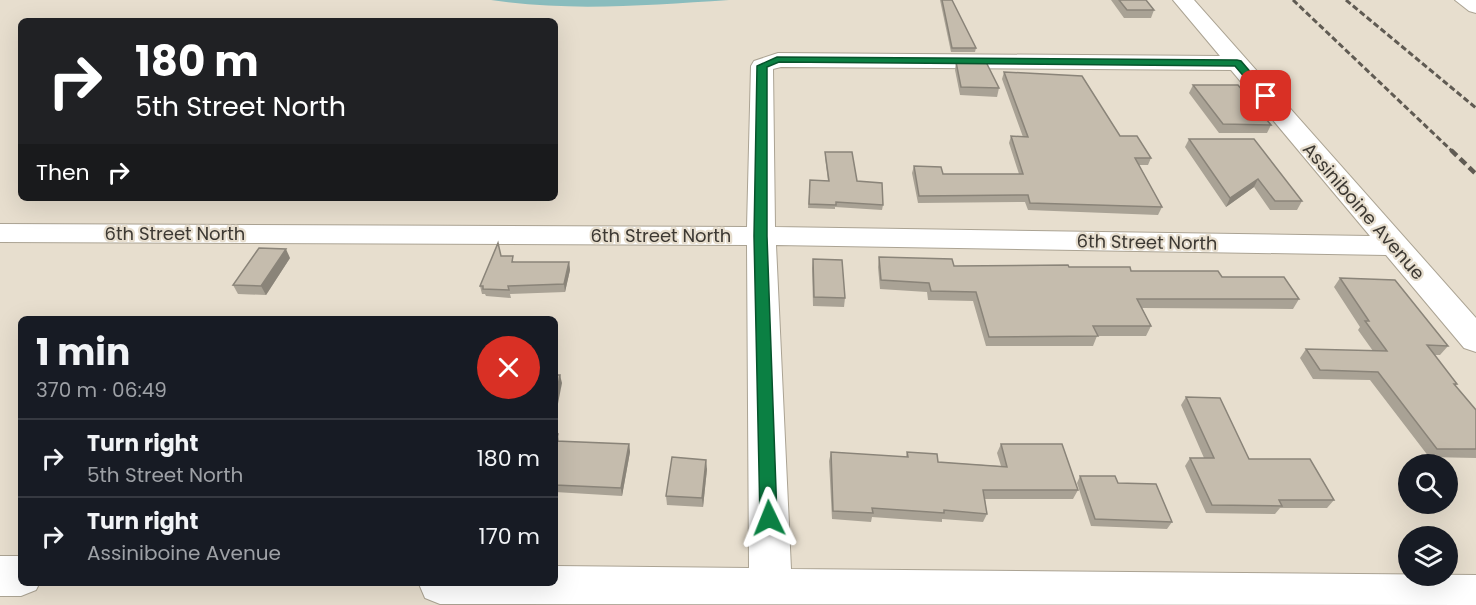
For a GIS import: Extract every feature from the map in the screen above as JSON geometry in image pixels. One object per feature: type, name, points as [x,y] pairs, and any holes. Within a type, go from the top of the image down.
[{"type":"street","name":"Assiniboine Avenue","points":[[1183,0],[1476,340]]},
{"type":"street","points":[[1466,0],[1476,7]]},
{"type":"street","points":[[771,597],[761,236],[762,66],[777,60],[1237,63]]},
{"type":"street","name":"6th Street North","points":[[0,232],[761,236],[1394,246]]},
{"type":"street","points":[[0,576],[18,576]]},
{"type":"street","points":[[491,586],[771,597],[1476,596]]},
{"type":"water","points":[[491,0],[729,0],[580,7]]},
{"type":"building","points":[[942,0],[952,0],[976,48],[952,48]]},
{"type":"building","points":[[1119,0],[1146,0],[1154,10],[1127,10]]},
{"type":"building","points":[[956,62],[986,62],[999,88],[961,87]]},
{"type":"building","points":[[1004,72],[1082,76],[1120,136],[1137,136],[1151,158],[1135,158],[1162,207],[1030,203],[1028,195],[919,196],[914,166],[941,167],[943,174],[1023,174],[1011,136],[1028,137]]},
{"type":"building","points":[[1193,85],[1238,85],[1271,125],[1223,124]]},
{"type":"building","points":[[1189,139],[1254,139],[1302,201],[1275,201],[1258,179],[1230,198]]},
{"type":"building","points":[[825,152],[852,152],[857,181],[882,183],[883,205],[836,202],[836,205],[809,204],[810,180],[829,181]]},
{"type":"building","points":[[498,243],[501,256],[513,256],[512,262],[569,262],[564,284],[508,286],[509,290],[483,289],[483,286],[480,286]]},
{"type":"building","points":[[259,248],[286,249],[261,286],[233,285]]},
{"type":"building","points":[[879,257],[952,259],[954,266],[1130,267],[1131,271],[1218,271],[1222,277],[1284,277],[1299,299],[1137,299],[1151,326],[1093,326],[1098,336],[989,337],[976,292],[931,291],[929,283],[881,280]]},
{"type":"building","points":[[813,259],[842,260],[845,298],[814,297]]},
{"type":"building","points":[[1340,278],[1395,280],[1448,346],[1427,345],[1457,384],[1454,384],[1476,410],[1476,449],[1437,449],[1378,372],[1320,370],[1306,349],[1387,351],[1365,321],[1369,321]]},
{"type":"building","points":[[1186,397],[1220,398],[1249,459],[1310,459],[1334,500],[1279,500],[1282,506],[1212,505],[1190,458],[1214,458]]},
{"type":"building","points":[[558,441],[629,444],[621,488],[558,485]]},
{"type":"building","points":[[1001,444],[1062,444],[1078,490],[983,490],[987,514],[872,508],[873,513],[833,511],[831,452],[908,457],[907,452],[937,454],[938,462],[1007,467]]},
{"type":"building","points":[[672,457],[706,460],[702,498],[666,496]]},
{"type":"building","points":[[1080,476],[1115,476],[1118,483],[1156,484],[1172,522],[1095,519]]},
{"type":"railway","points":[[1293,0],[1452,151]]},
{"type":"railway","points":[[1346,0],[1476,108]]},
{"type":"railway","points":[[1451,150],[1476,174]]},
{"type":"route","points":[[769,518],[761,236],[762,66],[777,60],[1237,63],[1266,96]]}]
